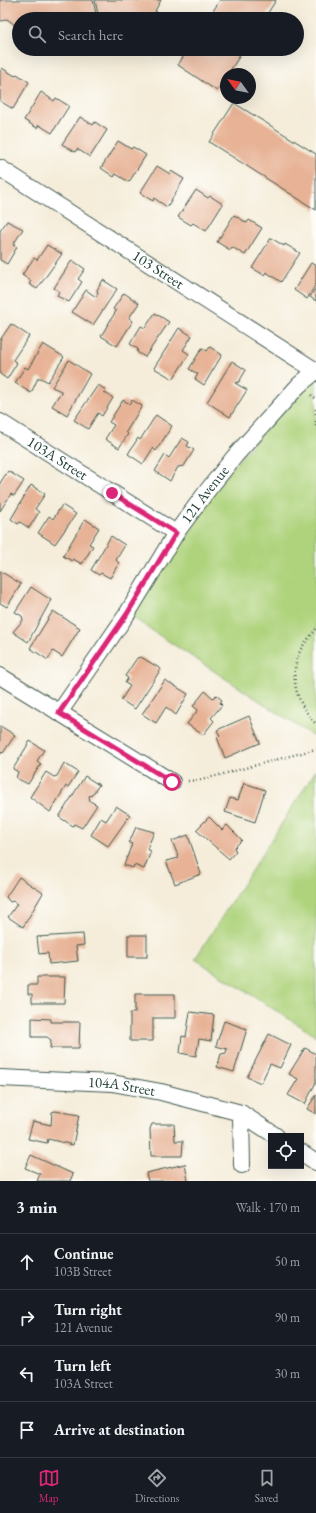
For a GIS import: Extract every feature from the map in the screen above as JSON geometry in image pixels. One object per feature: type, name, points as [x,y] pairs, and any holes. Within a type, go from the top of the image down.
[{"type":"street","name":"103 Street","points":[[0,168],[316,371]]},
{"type":"street","name":"121 Avenue","points":[[59,713],[127,614],[176,533],[235,456],[299,385],[316,371]]},
{"type":"street","name":"103A Street","points":[[0,422],[176,533]]},
{"type":"street","points":[[0,676],[172,782]]},
{"type":"street","name":"104A Street","points":[[0,1078],[112,1083],[161,1092],[241,1113],[271,1133]]},
{"type":"street","points":[[241,1113],[242,1165]]},
{"type":"street","points":[[304,1154],[316,1162]]},
{"type":"path","points":[[316,409],[316,426]]},
{"type":"path","points":[[316,629],[300,650],[295,667],[295,686],[305,713],[316,724]]},
{"type":"path","points":[[172,782],[201,780],[316,749]]},
{"type":"green space","points":[[316,371],[316,738],[127,614],[176,533]]},
{"type":"green space","points":[[316,770],[316,1036],[195,959]]},
{"type":"building","points":[[0,0],[93,0],[96,12],[12,12],[12,23],[7,19],[2,21],[0,20]]},
{"type":"building","points":[[95,0],[161,0],[155,11],[157,12],[98,12]]},
{"type":"building","points":[[220,0],[276,0],[268,12],[212,12]]},
{"type":"building","points":[[184,56],[240,56],[232,68],[220,68],[220,86],[217,91],[178,65]]},
{"type":"building","points":[[2,68],[15,76],[17,74],[29,82],[13,109],[0,101],[0,72]]},
{"type":"building","points":[[41,92],[54,101],[56,98],[69,106],[52,133],[39,125],[37,128],[24,120]]},
{"type":"building","points":[[233,104],[236,104],[316,154],[316,210],[209,142]]},
{"type":"building","points":[[80,117],[93,125],[95,122],[107,130],[90,157],[77,149],[75,152],[62,144]]},
{"type":"building","points":[[118,141],[131,149],[133,147],[146,155],[129,182],[116,174],[114,177],[101,168]]},
{"type":"building","points":[[157,166],[170,174],[171,171],[184,179],[167,207],[154,198],[153,201],[140,193]]},
{"type":"building","points":[[196,190],[208,198],[210,196],[223,204],[206,231],[193,223],[191,225],[178,217]]},
{"type":"building","points":[[234,215],[247,223],[249,220],[262,228],[245,255],[232,247],[230,250],[217,242]]},
{"type":"building","points":[[7,221],[23,229],[13,245],[17,247],[7,264],[0,260],[0,231]]},
{"type":"building","points":[[271,238],[300,253],[281,282],[266,272],[264,275],[252,268]]},
{"type":"building","points":[[47,245],[62,254],[37,289],[29,284],[31,281],[22,275],[34,258],[37,260]]},
{"type":"building","points":[[72,260],[85,269],[78,279],[82,282],[69,302],[57,296],[59,291],[54,288]]},
{"type":"building","points":[[311,263],[316,266],[316,284],[307,299],[294,290]]},
{"type":"building","points":[[103,280],[117,289],[93,325],[72,312],[86,290],[96,297],[98,293],[97,290]]},
{"type":"building","points":[[316,288],[316,301],[310,297]]},
{"type":"building","points":[[124,293],[139,303],[129,318],[133,321],[117,346],[101,336],[116,311],[113,309]]},
{"type":"building","points":[[155,313],[169,322],[145,357],[137,352],[138,349],[130,344],[141,326],[145,328]]},
{"type":"building","points":[[11,324],[29,336],[13,360],[17,363],[7,379],[0,374],[0,340]]},
{"type":"building","points":[[179,328],[192,336],[183,350],[189,354],[173,379],[154,368]]},
{"type":"building","points":[[43,344],[64,357],[48,382],[38,378],[31,393],[15,383],[25,367],[28,369]]},
{"type":"building","points":[[210,347],[222,355],[204,385],[195,379],[198,374],[189,369],[202,348],[207,351]]},
{"type":"building","points":[[69,360],[90,374],[67,415],[52,406],[59,395],[62,394],[61,391],[52,387]]},
{"type":"building","points":[[232,361],[246,370],[239,382],[235,383],[247,390],[230,417],[207,402]]},
{"type":"building","points":[[98,385],[106,390],[104,392],[113,398],[102,416],[98,413],[88,429],[74,420]]},
{"type":"building","points":[[123,400],[130,404],[132,400],[142,406],[126,432],[128,434],[119,448],[105,439],[114,425],[109,422]]},
{"type":"building","points":[[156,415],[172,426],[156,451],[153,448],[143,464],[128,454],[138,438],[140,440]]},
{"type":"building","points":[[182,438],[189,442],[187,446],[194,450],[184,466],[178,467],[170,481],[155,471],[165,455],[169,458]]},
{"type":"building","points":[[8,471],[24,481],[14,496],[11,494],[0,511],[0,483]]},
{"type":"building","points":[[31,485],[45,494],[35,509],[39,512],[29,528],[20,522],[18,524],[11,519]]},
{"type":"building","points":[[62,505],[76,514],[55,544],[38,533],[49,516],[53,519]]},
{"type":"building","points":[[85,519],[99,528],[89,544],[93,546],[82,564],[63,556]]},
{"type":"building","points":[[111,536],[125,545],[116,560],[119,563],[110,578],[101,573],[99,575],[91,570]]},
{"type":"building","points":[[0,571],[21,584],[7,607],[0,603]]},
{"type":"building","points":[[31,587],[51,600],[28,642],[13,632],[23,620],[22,616],[15,612]]},
{"type":"building","points":[[53,611],[80,628],[62,657],[53,651],[48,660],[30,648]]},
{"type":"building","points":[[141,657],[161,669],[135,709],[121,700],[130,686],[125,683],[128,678],[125,676],[137,658]]},
{"type":"building","points":[[165,680],[188,694],[176,715],[166,707],[156,723],[142,714]]},
{"type":"building","points":[[205,691],[213,698],[216,695],[222,700],[220,703],[222,705],[211,718],[214,721],[203,735],[187,724],[198,710],[193,706]]},
{"type":"building","points":[[249,716],[260,743],[225,758],[217,737],[220,736],[217,730]]},
{"type":"building","points":[[0,726],[15,735],[0,755]]},
{"type":"building","points":[[30,741],[44,750],[37,761],[41,764],[28,784],[16,778],[18,772],[13,769]]},
{"type":"building","points":[[64,763],[78,772],[68,787],[66,786],[50,812],[30,797],[46,772],[54,777],[57,776]]},
{"type":"building","points":[[85,776],[99,785],[92,795],[89,796],[90,801],[97,805],[82,828],[74,824],[73,826],[59,817]]},
{"type":"building","points":[[244,783],[265,790],[255,822],[225,812],[230,798],[238,800]]},
{"type":"building","points":[[116,806],[130,815],[108,846],[91,835],[101,818],[106,821]]},
{"type":"building","points":[[209,817],[222,830],[227,825],[242,840],[234,848],[236,851],[229,859],[196,830]]},
{"type":"building","points":[[136,827],[154,832],[147,849],[151,851],[144,869],[134,865],[133,868],[124,865],[132,844],[129,843]]},
{"type":"building","points":[[188,835],[201,874],[175,884],[166,861],[179,858],[172,841]]},
{"type":"building","points":[[19,877],[43,893],[23,927],[8,917],[17,904],[13,901],[10,902],[6,897]]},
{"type":"building","points":[[83,934],[84,945],[76,946],[78,961],[49,964],[48,953],[39,954],[37,937]]},
{"type":"building","points":[[128,935],[147,935],[147,957],[128,957]]},
{"type":"building","points":[[37,977],[65,977],[64,1003],[32,1003],[32,994],[28,994],[28,985],[37,985]]},
{"type":"building","points":[[135,994],[175,994],[175,1018],[153,1018],[153,1041],[130,1041],[130,1013],[135,1013]]},
{"type":"building","points":[[190,1012],[214,1015],[211,1041],[199,1039],[196,1056],[180,1053],[182,1036],[186,1037]]},
{"type":"building","points":[[32,1018],[51,1019],[51,1022],[80,1022],[79,1048],[50,1048],[51,1040],[47,1037],[32,1037]]},
{"type":"building","points":[[224,1021],[247,1029],[234,1072],[217,1067],[221,1054],[226,1053],[227,1049],[216,1046]]},
{"type":"building","points":[[269,1034],[291,1045],[280,1068],[270,1064],[261,1083],[247,1077]]},
{"type":"building","points":[[305,1048],[316,1054],[316,1082],[305,1104],[288,1095],[298,1079],[289,1074]]},
{"type":"building","points":[[316,1095],[316,1114],[307,1109]]},
{"type":"building","points":[[55,1111],[79,1115],[73,1145],[48,1139],[47,1143],[28,1139],[33,1121],[51,1125],[52,1112]]},
{"type":"building","points":[[152,1124],[174,1124],[175,1141],[183,1141],[182,1156],[151,1156],[150,1129]]},
{"type":"building","points":[[31,1155],[73,1174],[70,1181],[37,1181],[40,1174],[25,1168]]},
{"type":"building","points":[[185,1164],[188,1181],[148,1181],[146,1173]]},
{"type":"route","points":[[112,493],[176,533],[127,614],[59,713],[172,782]]}]
